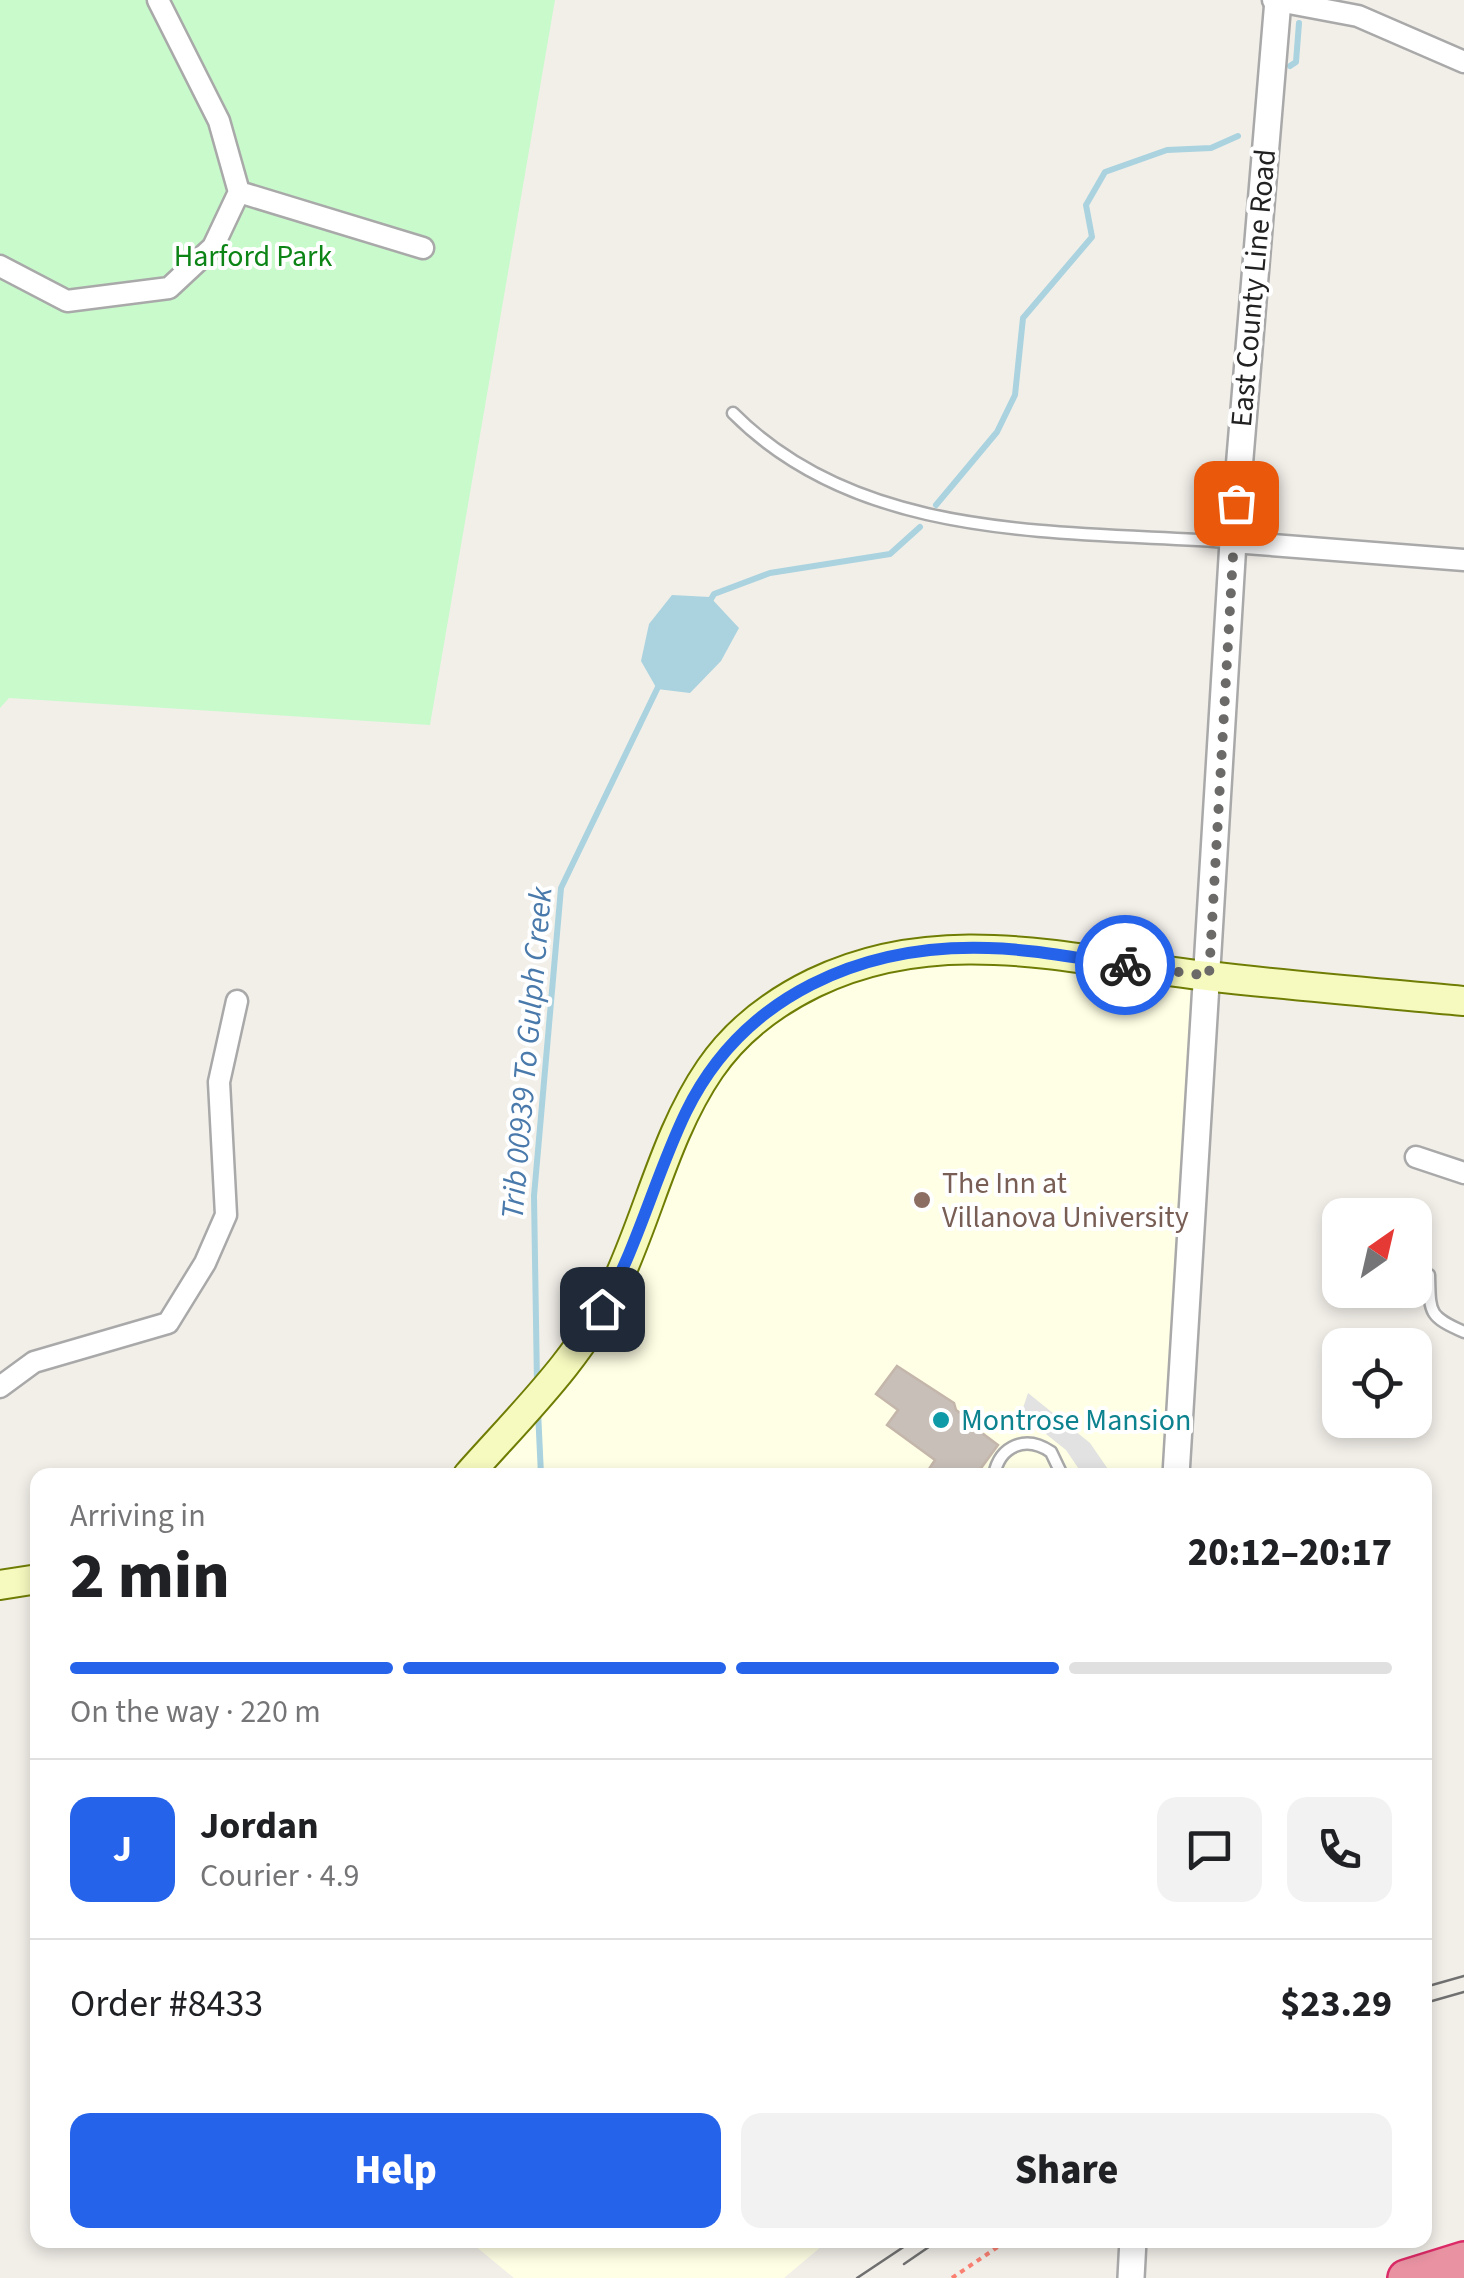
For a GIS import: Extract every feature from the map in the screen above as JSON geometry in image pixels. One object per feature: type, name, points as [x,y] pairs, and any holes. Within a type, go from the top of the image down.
[{"type":"highway","points":[[1406,2278],[1464,2260]]},
{"type":"main road","points":[[474,1468],[580,1347],[615,1286],[685,1113],[710,1068],[739,1034],[772,1006],[851,965],[888,954],[990,948],[1209,976],[1464,1001]]},
{"type":"main road","points":[[0,1585],[30,1579]]},
{"type":"street","points":[[0,266],[67,301],[169,288],[213,247],[239,192],[219,121],[158,0]]},
{"type":"street","points":[[1276,0],[1358,16],[1464,62]]},
{"type":"street","name":"East County Line Road","points":[[1176,1468],[1233,542],[1276,0]]},
{"type":"street","points":[[239,192],[422,248]]},
{"type":"street","points":[[1233,542],[1464,560]]},
{"type":"street","points":[[0,1387],[34,1362],[168,1323],[205,1263],[226,1216],[220,1082],[237,1000]]},
{"type":"street","points":[[1416,1157],[1464,1173]]},
{"type":"street","points":[[1131,2278],[1133,2248]]},
{"type":"lane","points":[[733,413],[765,445],[825,482],[956,523],[1233,542]]},
{"type":"lane","points":[[1430,1308],[1436,1319],[1464,1332]]},
{"type":"lane","points":[[997,1468],[1002,1454],[1021,1443],[1032,1443],[1051,1452],[1059,1468]]},
{"type":"path","points":[[952,2278],[996,2248]]},
{"type":"shaded area","name":"The Inn at Villanova University","points":[[888,954],[1209,976],[1176,1468],[474,1468],[580,1347],[685,1113],[739,1034]]},
{"type":"shaded area","points":[[1028,1393],[1090,1443],[1107,1468],[1078,1468],[1066,1450],[1021,1414]]},
{"type":"shaded area","points":[[478,2248],[820,2248],[784,2278],[514,2278]]},
{"type":"green space","name":"Harford Park","points":[[0,0],[555,0],[430,725],[9,698],[0,708]]},
{"type":"water","points":[[672,595],[710,597],[739,628],[721,661],[690,693],[657,689],[641,661],[649,624]]},
{"type":"building","name":"Montrose Mansion","points":[[897,1366],[954,1403],[956,1410],[972,1421],[970,1424],[998,1445],[981,1468],[930,1468],[935,1460],[887,1425],[898,1410],[876,1394]]},
{"type":"waterway","name":"Trib 00939 To Gulph Creek","points":[[1290,66],[1296,62],[1299,23]]},
{"type":"waterway","name":"Trib 00939 To Gulph Creek","points":[[936,505],[997,432],[1015,395],[1023,318],[1092,237],[1086,205],[1105,172],[1167,150],[1211,148],[1238,136]]},
{"type":"waterway","name":"Trib 00939 To Gulph Creek","points":[[707,606],[714,594],[770,573],[890,554],[920,527]]},
{"type":"waterway","name":"Trib 00939 To Gulph Creek","points":[[537,1384],[534,1196],[561,888],[659,685]]},
{"type":"waterway","name":"Trib 00939 To Gulph Creek","points":[[538,1411],[541,1468]]},
{"type":"tram line","points":[[1432,1985],[1464,1976]]},
{"type":"tram line","points":[[1432,2001],[1464,1992]]},
{"type":"tram line","points":[[857,2278],[902,2248]]},
{"type":"tram line","points":[[904,2264],[927,2248]]},
{"type":"way so far","points":[[1125,965],[1209,976],[1236,503]]},
{"type":"place","name":"The Inn at Villanova University","points":[[922,1200]]},
{"type":"place","name":"Montrose Mansion","points":[[941,1420]]},
{"type":"route","points":[[602,1309],[615,1286],[685,1113],[710,1068],[739,1034],[772,1006],[851,965],[888,954],[990,948],[1125,965]]}]
